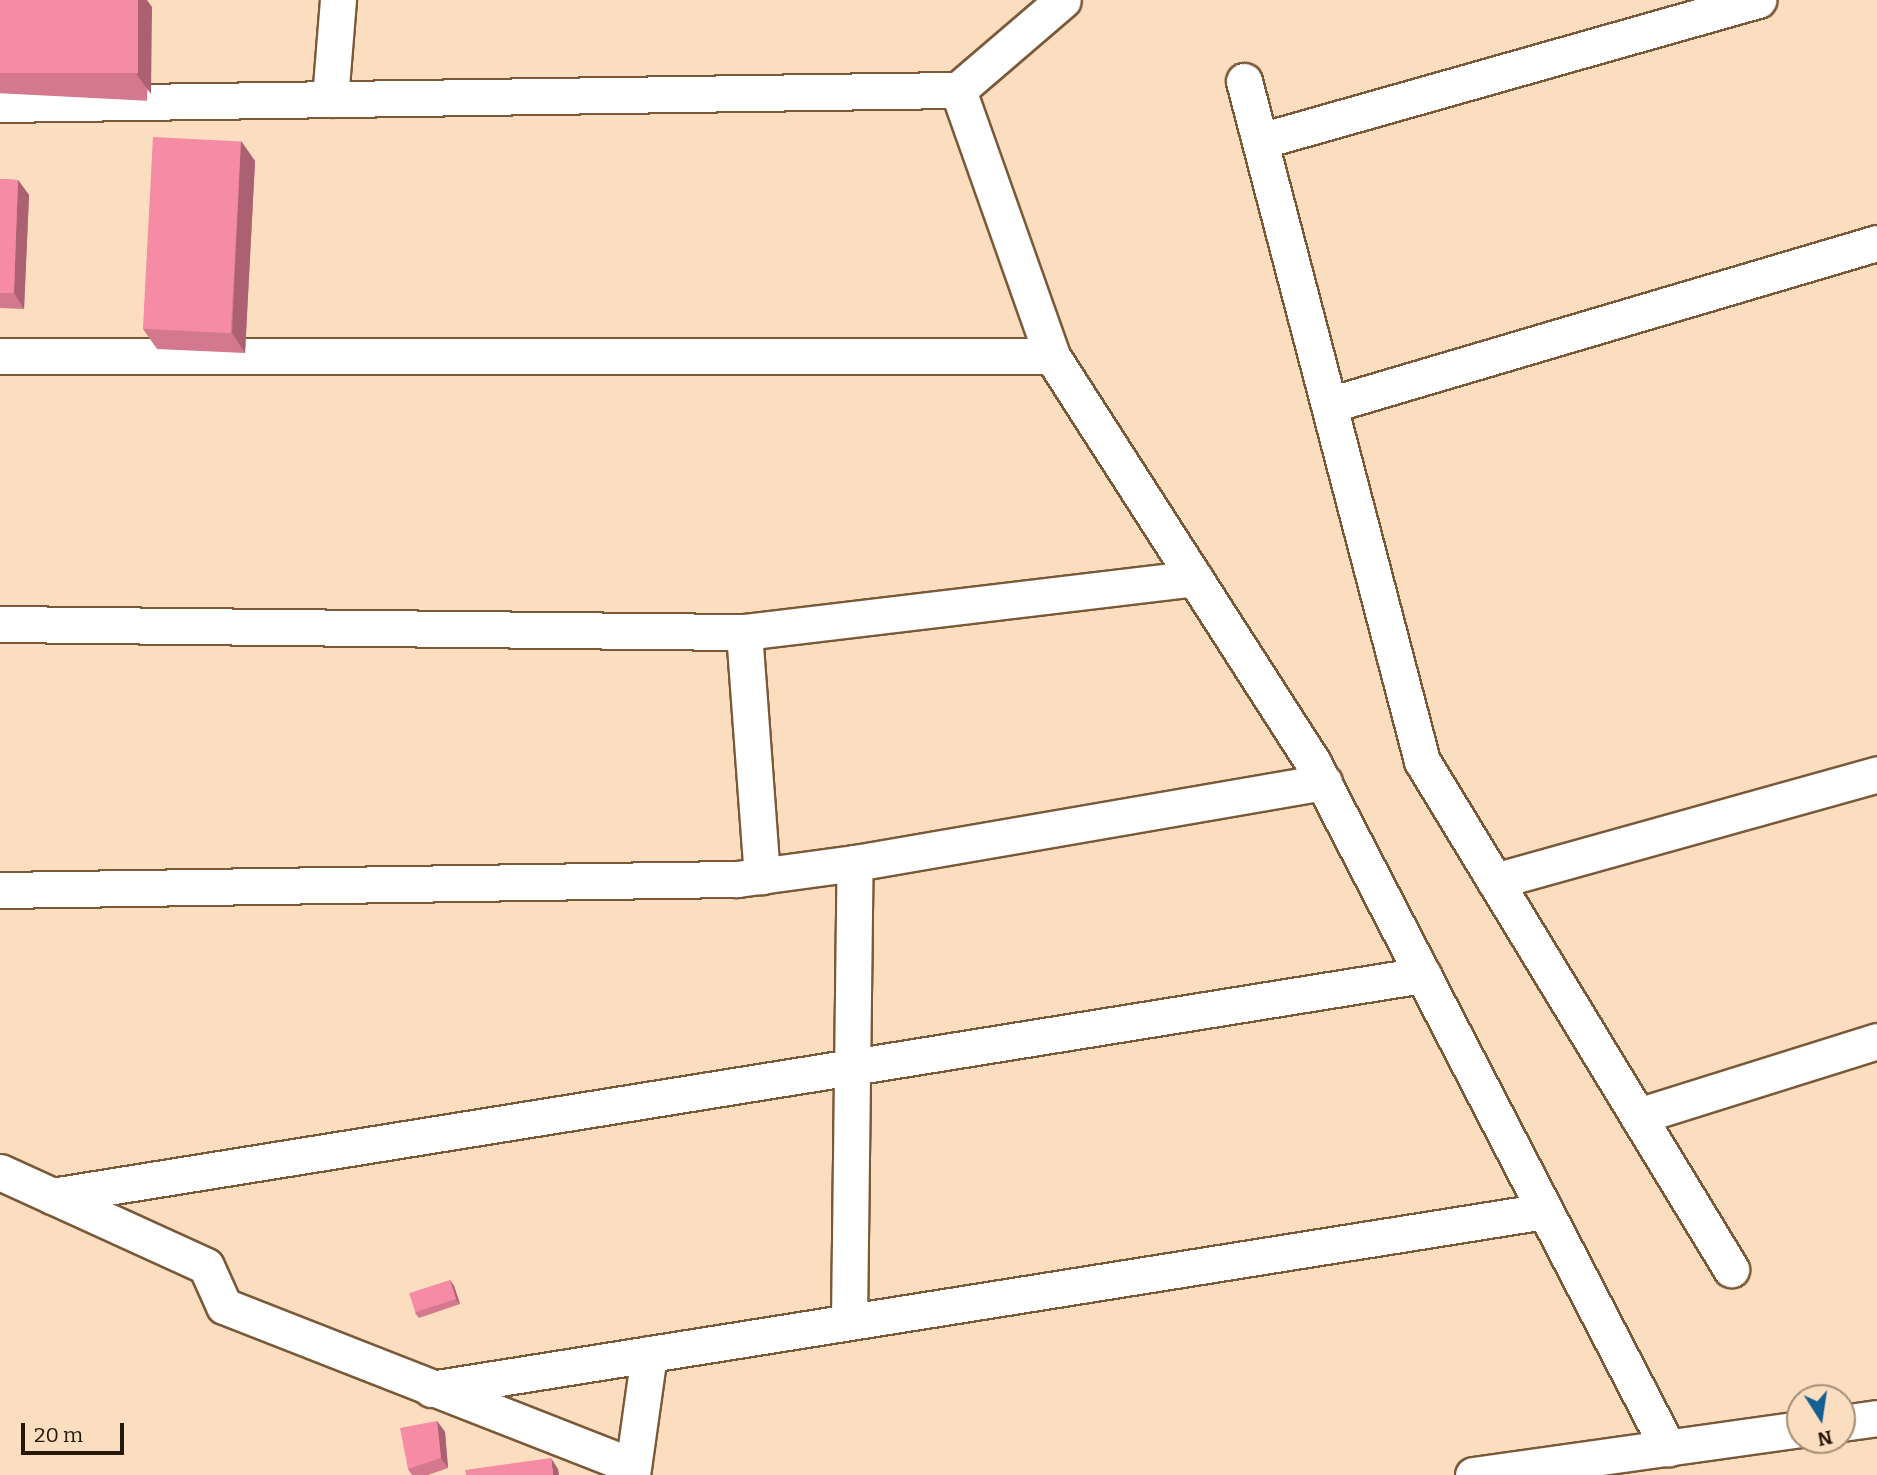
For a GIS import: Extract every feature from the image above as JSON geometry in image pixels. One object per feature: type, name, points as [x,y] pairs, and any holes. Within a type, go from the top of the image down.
[{"type":"street","points":[[330,99],[338,0]]},
{"type":"street","points":[[0,104],[958,90],[1063,0]]},
{"type":"street","points":[[1260,141],[1758,0]]},
{"type":"street","points":[[1244,81],[1422,761],[1731,1269]]},
{"type":"street","points":[[958,90],[1052,356],[1324,782],[1668,1448]]},
{"type":"street","points":[[1329,405],[1877,243]]},
{"type":"street","points":[[0,356],[1052,356]]},
{"type":"street","points":[[0,624],[744,632],[1195,578]]},
{"type":"street","points":[[744,632],[762,876]]},
{"type":"street","points":[[1494,881],[1877,774]]},
{"type":"street","points":[[0,890],[762,876],[855,863],[1324,782]]},
{"type":"street","points":[[849,1322],[855,863]]},
{"type":"street","points":[[52,1196],[1423,975]]},
{"type":"street","points":[[1638,1116],[1877,1041]]},
{"type":"street","points":[[0,1172],[206,1266],[224,1306],[632,1471],[649,1354]]},
{"type":"street","points":[[431,1389],[1545,1212]]},
{"type":"street","points":[[1856,1421],[1877,1418]]},
{"type":"street","points":[[1473,1475],[1786,1431]]},
{"type":"building","points":[[0,0],[138,0],[138,73],[0,73]]},
{"type":"building","points":[[153,137],[241,142],[231,333],[143,329]]},
{"type":"building","points":[[0,179],[18,180],[14,293],[0,293]]},
{"type":"building","points":[[450,1280],[456,1299],[415,1312],[409,1293]]},
{"type":"building","points":[[437,1421],[441,1458],[408,1469],[400,1428]]},
{"type":"building","points":[[551,1458],[553,1475],[466,1475],[465,1470]]}]
